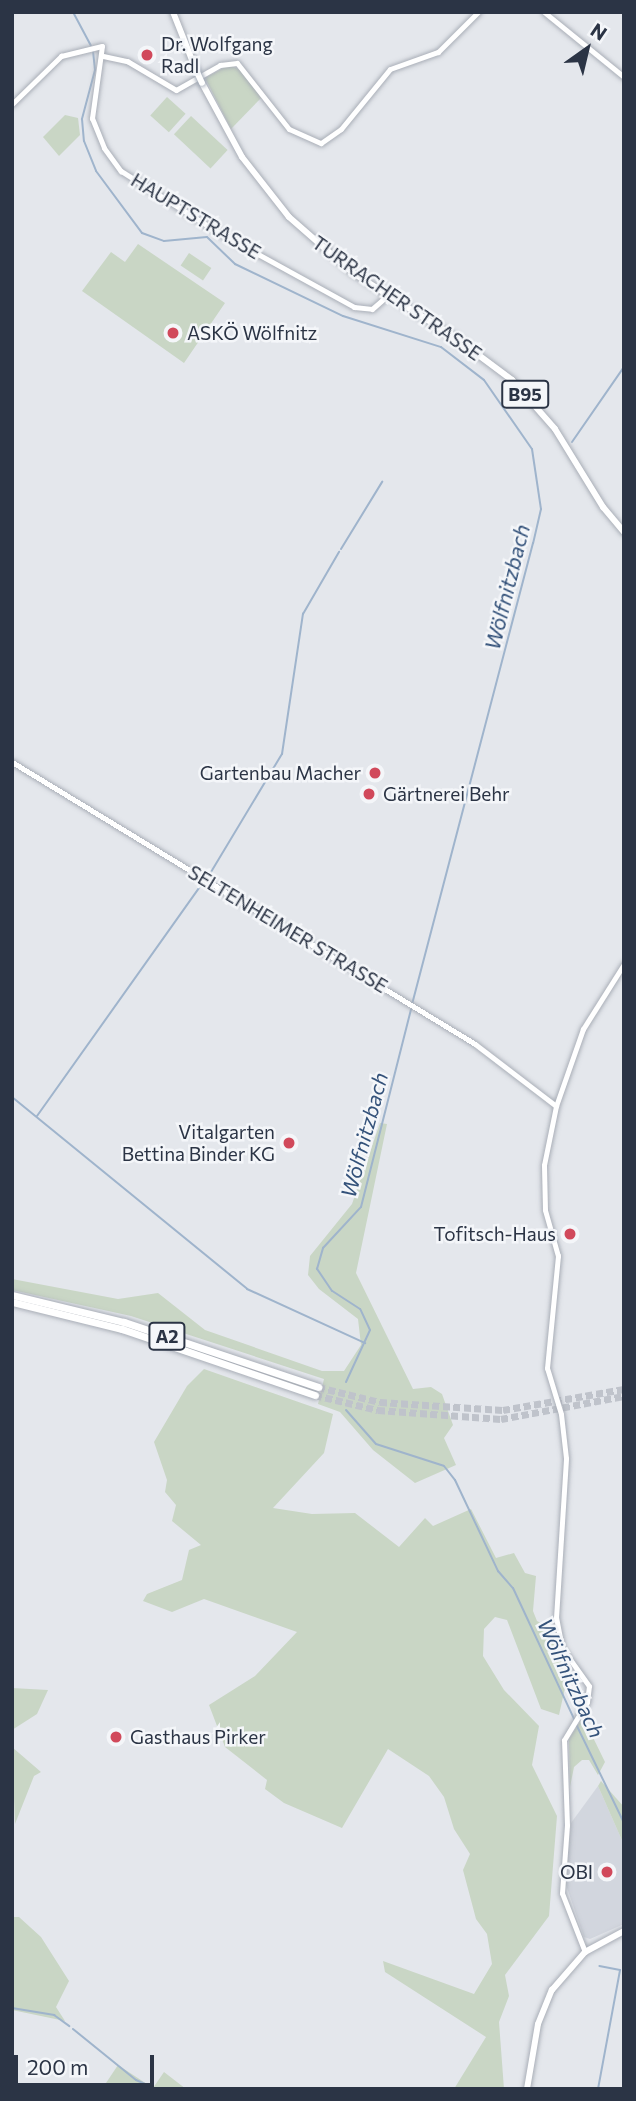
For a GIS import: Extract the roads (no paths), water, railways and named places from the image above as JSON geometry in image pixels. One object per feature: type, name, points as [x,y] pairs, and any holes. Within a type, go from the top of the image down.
[{"type":"highway","name":"A2","points":[[12,1295],[124,1322],[317,1391],[122,1329],[12,1303]]},
{"type":"main road","name":"TURRACHER STRASSE","points":[[173,12],[202,83],[243,157],[289,218],[330,255],[481,355],[534,402],[624,532]]},
{"type":"main road","points":[[527,2089],[546,2002],[585,1952],[624,1931]]},
{"type":"street","points":[[103,56],[127,61],[176,90],[220,65],[237,63],[289,129],[303,139],[321,143],[341,130],[390,69],[438,52],[478,12]]},
{"type":"street","points":[[544,12],[624,77]]},
{"type":"street","name":"HAUPTSTRASSE","points":[[12,104],[61,56],[102,46],[103,56],[92,117],[103,148],[121,171],[216,231],[354,307],[372,309],[388,295]]},
{"type":"street","name":"SELTENHEIMER STRASSE","points":[[12,762],[475,1044],[556,1106]]},
{"type":"street","points":[[585,1952],[562,1893],[567,1825],[564,1746],[571,1726],[581,1711],[589,1686],[562,1648],[557,1622],[566,1458],[546,1355],[558,1255],[545,1210],[544,1165],[556,1106],[586,1021],[624,964]]},
{"type":"waterway","name":"Wölfnitzbach","points":[[73,12],[91,46]]},
{"type":"waterway","name":"Wölfnitzbach","points":[[93,51],[95,70],[82,119],[84,141],[96,171],[142,233],[164,241],[207,237],[235,264],[343,316],[441,347],[484,380],[532,449],[541,509],[412,1004]]},
{"type":"waterway","points":[[572,442],[624,367]]},
{"type":"waterway","points":[[341,549],[382,482]]},
{"type":"waterway","points":[[211,872],[282,754],[303,614],[339,552]]},
{"type":"waterway","points":[[37,1116],[202,884]]},
{"type":"waterway","name":"Wölfnitzbach","points":[[346,1382],[370,1330],[360,1309],[332,1291],[317,1269],[323,1248],[361,1207],[411,1009]]},
{"type":"waterway","points":[[12,1097],[247,1289],[365,1343]]},
{"type":"waterway","name":"Wölfnitzbach","points":[[346,1410],[376,1444],[444,1466],[455,1480],[498,1571],[513,1588],[574,1719]]},
{"type":"waterway","name":"Wölfnitzbach","points":[[576,1724],[624,1823]]},
{"type":"waterway","points":[[598,2089],[620,1970],[599,1966]]},
{"type":"waterway","points":[[12,2008],[54,2015],[69,2026]]},
{"type":"waterway","points":[[73,2029],[136,2080],[156,2089]]},
{"type":"tunnel","points":[[318,1387],[380,1402],[503,1410],[624,1389]]},
{"type":"tunnel","points":[[315,1395],[378,1410],[501,1419],[624,1396]]},
{"type":"place","name":"Dr. Wolfgang Radl","points":[[147,55]]},
{"type":"place","name":"ASKÖ Wölfnitz","points":[[173,333]]},
{"type":"place","name":"Gartenbau Macher","points":[[375,773]]},
{"type":"place","name":"Gärtnerei Behr","points":[[369,794]]},
{"type":"place","name":"Vitalgarten Bettina Binder KG","points":[[289,1143]]},
{"type":"place","name":"Tofitsch-Haus","points":[[570,1234]]},
{"type":"place","name":"Gasthaus Pirker","points":[[116,1737]]},
{"type":"place","name":"OBI","points":[[607,1872]]}]
